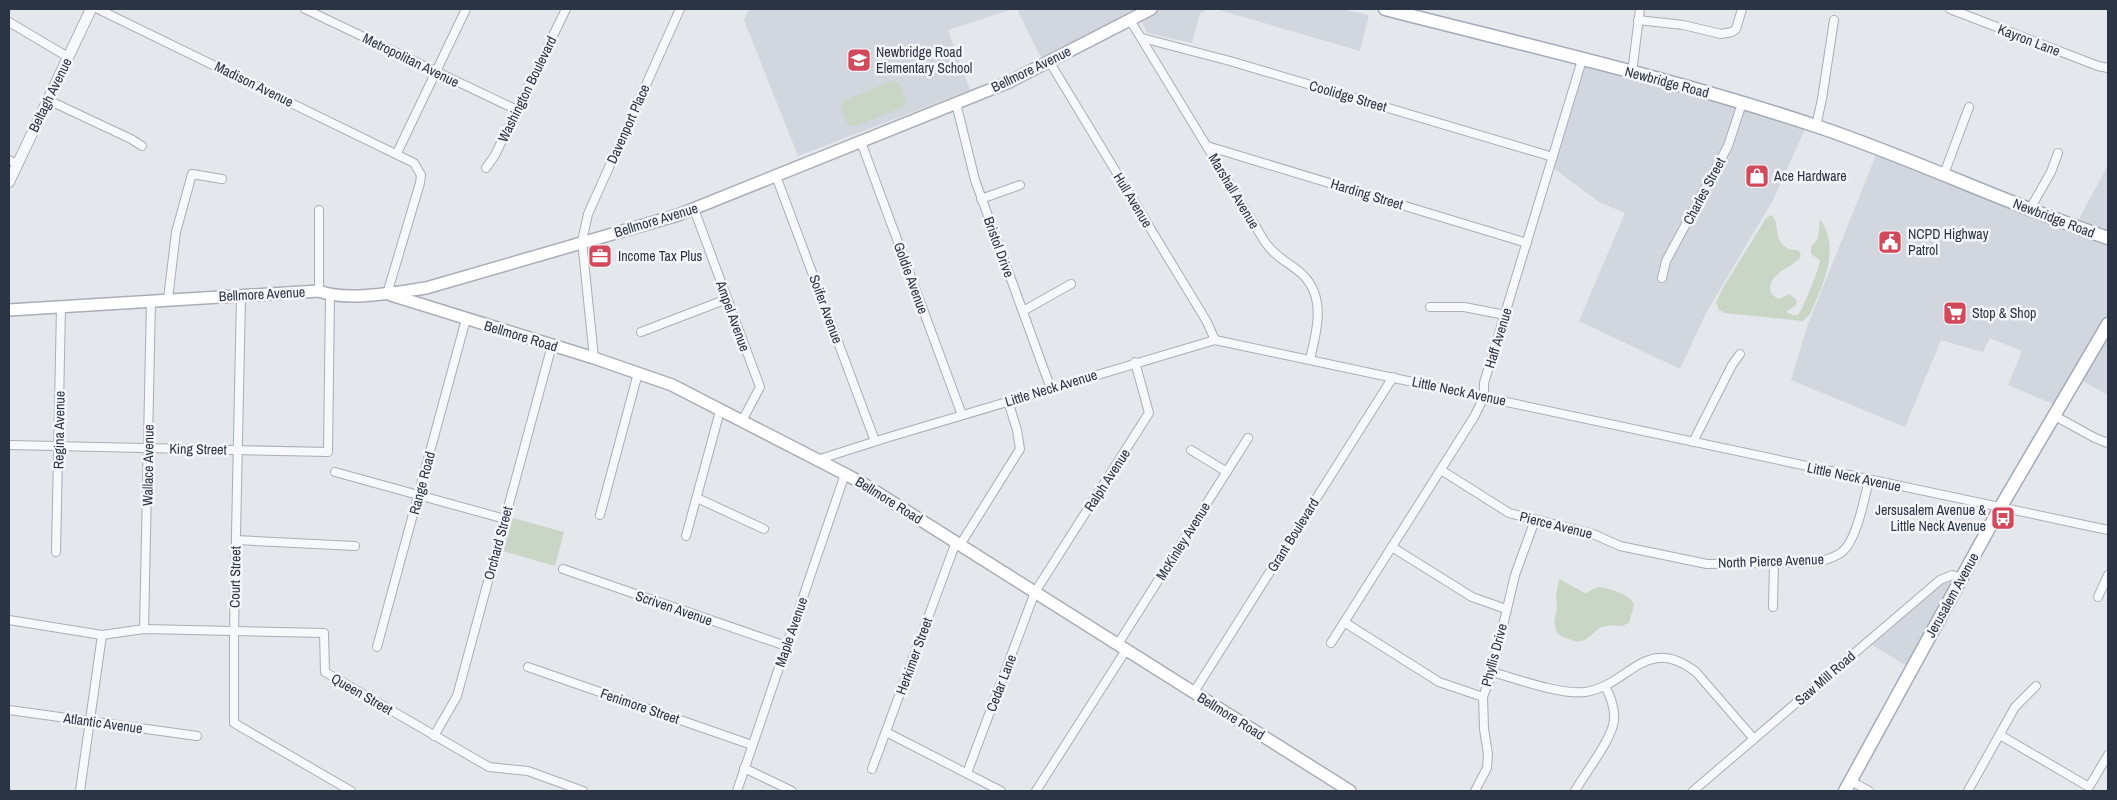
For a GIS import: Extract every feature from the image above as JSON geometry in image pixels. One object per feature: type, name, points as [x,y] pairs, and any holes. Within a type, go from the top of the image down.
[{"type":"main road","name":"Bellmore Avenue","points":[[9,310],[319,291],[330,296],[387,294],[426,288],[694,209],[1009,82],[1151,9]]},
{"type":"main road","name":"Newbridge Road","points":[[1385,9],[1632,72],[1816,126],[1944,174],[2030,210],[2108,238]]},
{"type":"main road","name":"Bellmore Road","points":[[387,294],[594,358],[672,385],[818,460],[845,474],[1036,592],[1350,791]]},
{"type":"main road","name":"Jerusalem Avenue","points":[[1848,786],[2000,508],[2108,324]]},
{"type":"street","name":"Beltagh Avenue","points":[[9,182],[13,162],[48,100],[91,9]]},
{"type":"street","name":"Madison Avenue","points":[[98,9],[410,159],[419,168],[420,183],[387,294]]},
{"type":"street","name":"Metropolitan Avenue","points":[[305,9],[516,110]]},
{"type":"street","points":[[397,153],[466,9]]},
{"type":"street","name":"Washington Boulevard","points":[[486,168],[495,155],[566,9]]},
{"type":"street","name":"Davenport Place","points":[[594,358],[582,242],[588,214],[680,9]]},
{"type":"street","points":[[1632,72],[1640,9]]},
{"type":"street","points":[[1638,20],[1683,25],[1721,34],[1732,32],[1736,28],[1742,9]]},
{"type":"street","name":"Kayron Lane","points":[[1950,9],[2098,66],[2108,68]]},
{"type":"street","name":"Marshall Avenue","points":[[1130,20],[1264,242],[1278,258],[1302,274],[1314,292],[1318,316],[1310,359]]},
{"type":"street","points":[[1816,126],[1822,100],[1834,20]]},
{"type":"street","points":[[9,22],[68,57]]},
{"type":"street","name":"Coolidge Street","points":[[1142,38],[1230,61],[1553,157]]},
{"type":"street","name":"Haff Avenue","points":[[1331,643],[1474,417],[1484,397],[1484,383],[1582,60]]},
{"type":"street","name":"Hull Avenue","points":[[1049,61],[1207,322],[1215,340]]},
{"type":"street","points":[[48,100],[131,138],[142,146]]},
{"type":"street","name":"Bristol Drive","points":[[956,103],[981,199],[1051,389]]},
{"type":"street","name":"Charles Street","points":[[1662,278],[1666,261],[1728,146],[1742,103]]},
{"type":"street","points":[[1944,174],[1969,107]]},
{"type":"street","name":"Goldie Avenue","points":[[861,142],[962,415]]},
{"type":"street","name":"Harding Street","points":[[1207,146],[1527,243]]},
{"type":"street","points":[[2030,210],[2051,172],[2058,153]]},
{"type":"street","points":[[168,299],[176,232],[192,174],[222,179]]},
{"type":"street","name":"Soifer Avenue","points":[[776,176],[875,441]]},
{"type":"street","points":[[981,199],[1020,185]]},
{"type":"street","name":"Ampel Avenue","points":[[694,209],[760,387],[742,421]]},
{"type":"street","points":[[318,210],[319,291]]},
{"type":"street","points":[[1023,311],[1072,284]]},
{"type":"street","name":"Court Street","points":[[241,296],[234,630],[234,723],[351,791]]},
{"type":"street","name":"King Street","points":[[9,445],[328,452],[330,296]]},
{"type":"street","points":[[641,332],[727,299]]},
{"type":"street","name":"Wallace Avenue","points":[[144,629],[151,300]]},
{"type":"street","name":"Regina Avenue","points":[[56,552],[61,307]]},
{"type":"street","points":[[1430,307],[1464,307],[1505,315]]},
{"type":"street","name":"Range Road","points":[[378,647],[466,319]]},
{"type":"street","name":"Little Neck Avenue","points":[[818,460],[1136,362],[1215,340],[2108,530]]},
{"type":"street","name":"Orchard Street","points":[[434,736],[456,696],[552,345]]},
{"type":"street","points":[[1693,442],[1732,365],[1740,354]]},
{"type":"street","name":"Ralph Avenue","points":[[1036,592],[1149,413],[1136,362]]},
{"type":"street","points":[[600,515],[638,373]]},
{"type":"street","name":"Grant Boulevard","points":[[1194,692],[1393,377]]},
{"type":"street","name":"Herkimer Street","points":[[872,769],[958,544],[1020,448],[1017,430],[1008,401]]},
{"type":"street","points":[[686,536],[720,411]]},
{"type":"street","points":[[2055,416],[2108,443]]},
{"type":"street","name":"McKinley Avenue","points":[[1036,791],[1248,438]]},
{"type":"street","points":[[1191,450],[1227,472]]},
{"type":"street","name":"Pierce Avenue","points":[[1441,470],[1509,514],[1593,534],[1620,546],[1680,558]]},
{"type":"street","points":[[335,472],[504,519]]},
{"type":"street","name":"Maple Avenue","points":[[737,791],[845,474]]},
{"type":"street","name":"North Pierce Avenue","points":[[1680,558],[1707,564],[1816,562],[1831,559],[1840,554],[1851,540],[1869,480]]},
{"type":"street","points":[[697,498],[764,528]]},
{"type":"street","name":"Phyllis Drive","points":[[1475,791],[1487,768],[1488,754],[1482,696],[1492,672],[1514,575],[1535,520]]},
{"type":"street","points":[[236,540],[355,546]]},
{"type":"street","points":[[1392,546],[1472,597],[1506,609]]},
{"type":"street","points":[[1773,607],[1774,563]]},
{"type":"street","name":"Scriven Avenue","points":[[563,569],[786,646]]},
{"type":"street","name":"Saw Mill Road","points":[[1693,791],[1940,580],[1952,575],[1962,578]]},
{"type":"street","points":[[2098,597],[2108,575]]},
{"type":"street","name":"Cedar Lane","points":[[967,773],[1036,592]]},
{"type":"street","name":"Queen Street","points":[[9,620],[102,636],[144,629],[324,633],[324,672],[488,767],[528,771],[583,791]]},
{"type":"street","points":[[1344,622],[1439,682],[1482,696]]},
{"type":"street","points":[[80,791],[102,636]]},
{"type":"street","points":[[1492,672],[1575,692],[1586,692],[1605,686],[1640,663],[1654,658],[1674,660],[1696,672],[1754,739]]},
{"type":"street","name":"Fenimore Street","points":[[528,667],[752,745]]},
{"type":"street","points":[[1575,791],[1610,734],[1614,721],[1612,702],[1605,686]]},
{"type":"street","points":[[1968,791],[2015,707],[2036,686]]},
{"type":"street","name":"Atlantic Avenue","points":[[9,710],[197,736]]},
{"type":"street","points":[[886,732],[1001,791]]},
{"type":"street","points":[[2000,735],[2089,787],[2108,755]]},
{"type":"street","points":[[744,768],[792,791]]},
{"type":"street","points":[[1848,786],[1869,791]]},
{"type":"shaded area","name":"Newbridge Road Elementary School","points":[[749,9],[1013,9],[948,30],[970,90],[798,156],[744,20]]},
{"type":"shaded area","points":[[1017,9],[1136,9],[1041,58]]},
{"type":"shaded area","points":[[1136,9],[1207,9],[1200,14],[1192,43],[1147,33]]},
{"type":"shaded area","points":[[1216,9],[1342,9],[1369,15],[1360,51]]},
{"type":"shaded area","points":[[1583,62],[1807,125],[1773,200],[1706,313],[1680,369],[1579,321],[1625,213],[1599,202],[1552,167]]},
{"type":"shaded area","points":[[1878,150],[2074,228],[2108,165],[2108,395],[2079,379],[2060,407],[2008,385],[2022,351],[1990,338],[1983,352],[1941,340],[1905,427],[1791,380],[1807,327]]},
{"type":"shaded area","points":[[1947,575],[1960,578],[1910,668],[1869,643]]},
{"type":"green space","points":[[894,80],[901,85],[906,103],[903,107],[856,126],[851,126],[847,123],[840,106],[843,101]]},
{"type":"green space","points":[[1771,215],[1776,223],[1779,240],[1789,249],[1799,251],[1801,256],[1772,280],[1770,287],[1771,293],[1776,298],[1780,299],[1789,294],[1797,300],[1796,305],[1786,312],[1792,315],[1798,315],[1811,288],[1819,264],[1820,260],[1811,254],[1811,247],[1818,239],[1820,219],[1826,231],[1829,243],[1828,267],[1810,314],[1803,321],[1725,313],[1719,310],[1716,302],[1766,218]]},
{"type":"green space","points":[[513,518],[564,532],[555,566],[503,551]]},
{"type":"green space","points":[[1559,579],[1585,593],[1600,587],[1625,595],[1634,605],[1629,623],[1622,626],[1601,627],[1585,640],[1577,642],[1563,637],[1557,633],[1554,621],[1557,609],[1556,595]]},
{"type":"place","name":"Newbridge Road Elementary School","points":[[859,60]]},
{"type":"place","name":"Ace Hardware","points":[[1757,176]]},
{"type":"place","name":"NCPD Highway Patrol","points":[[1890,242]]},
{"type":"place","name":"Income Tax Plus","points":[[600,256]]},
{"type":"place","name":"Stop & Shop","points":[[1955,313]]},
{"type":"place","name":"Jersusalem Avenue & Little Neck Avenue","points":[[2003,518]]}]
